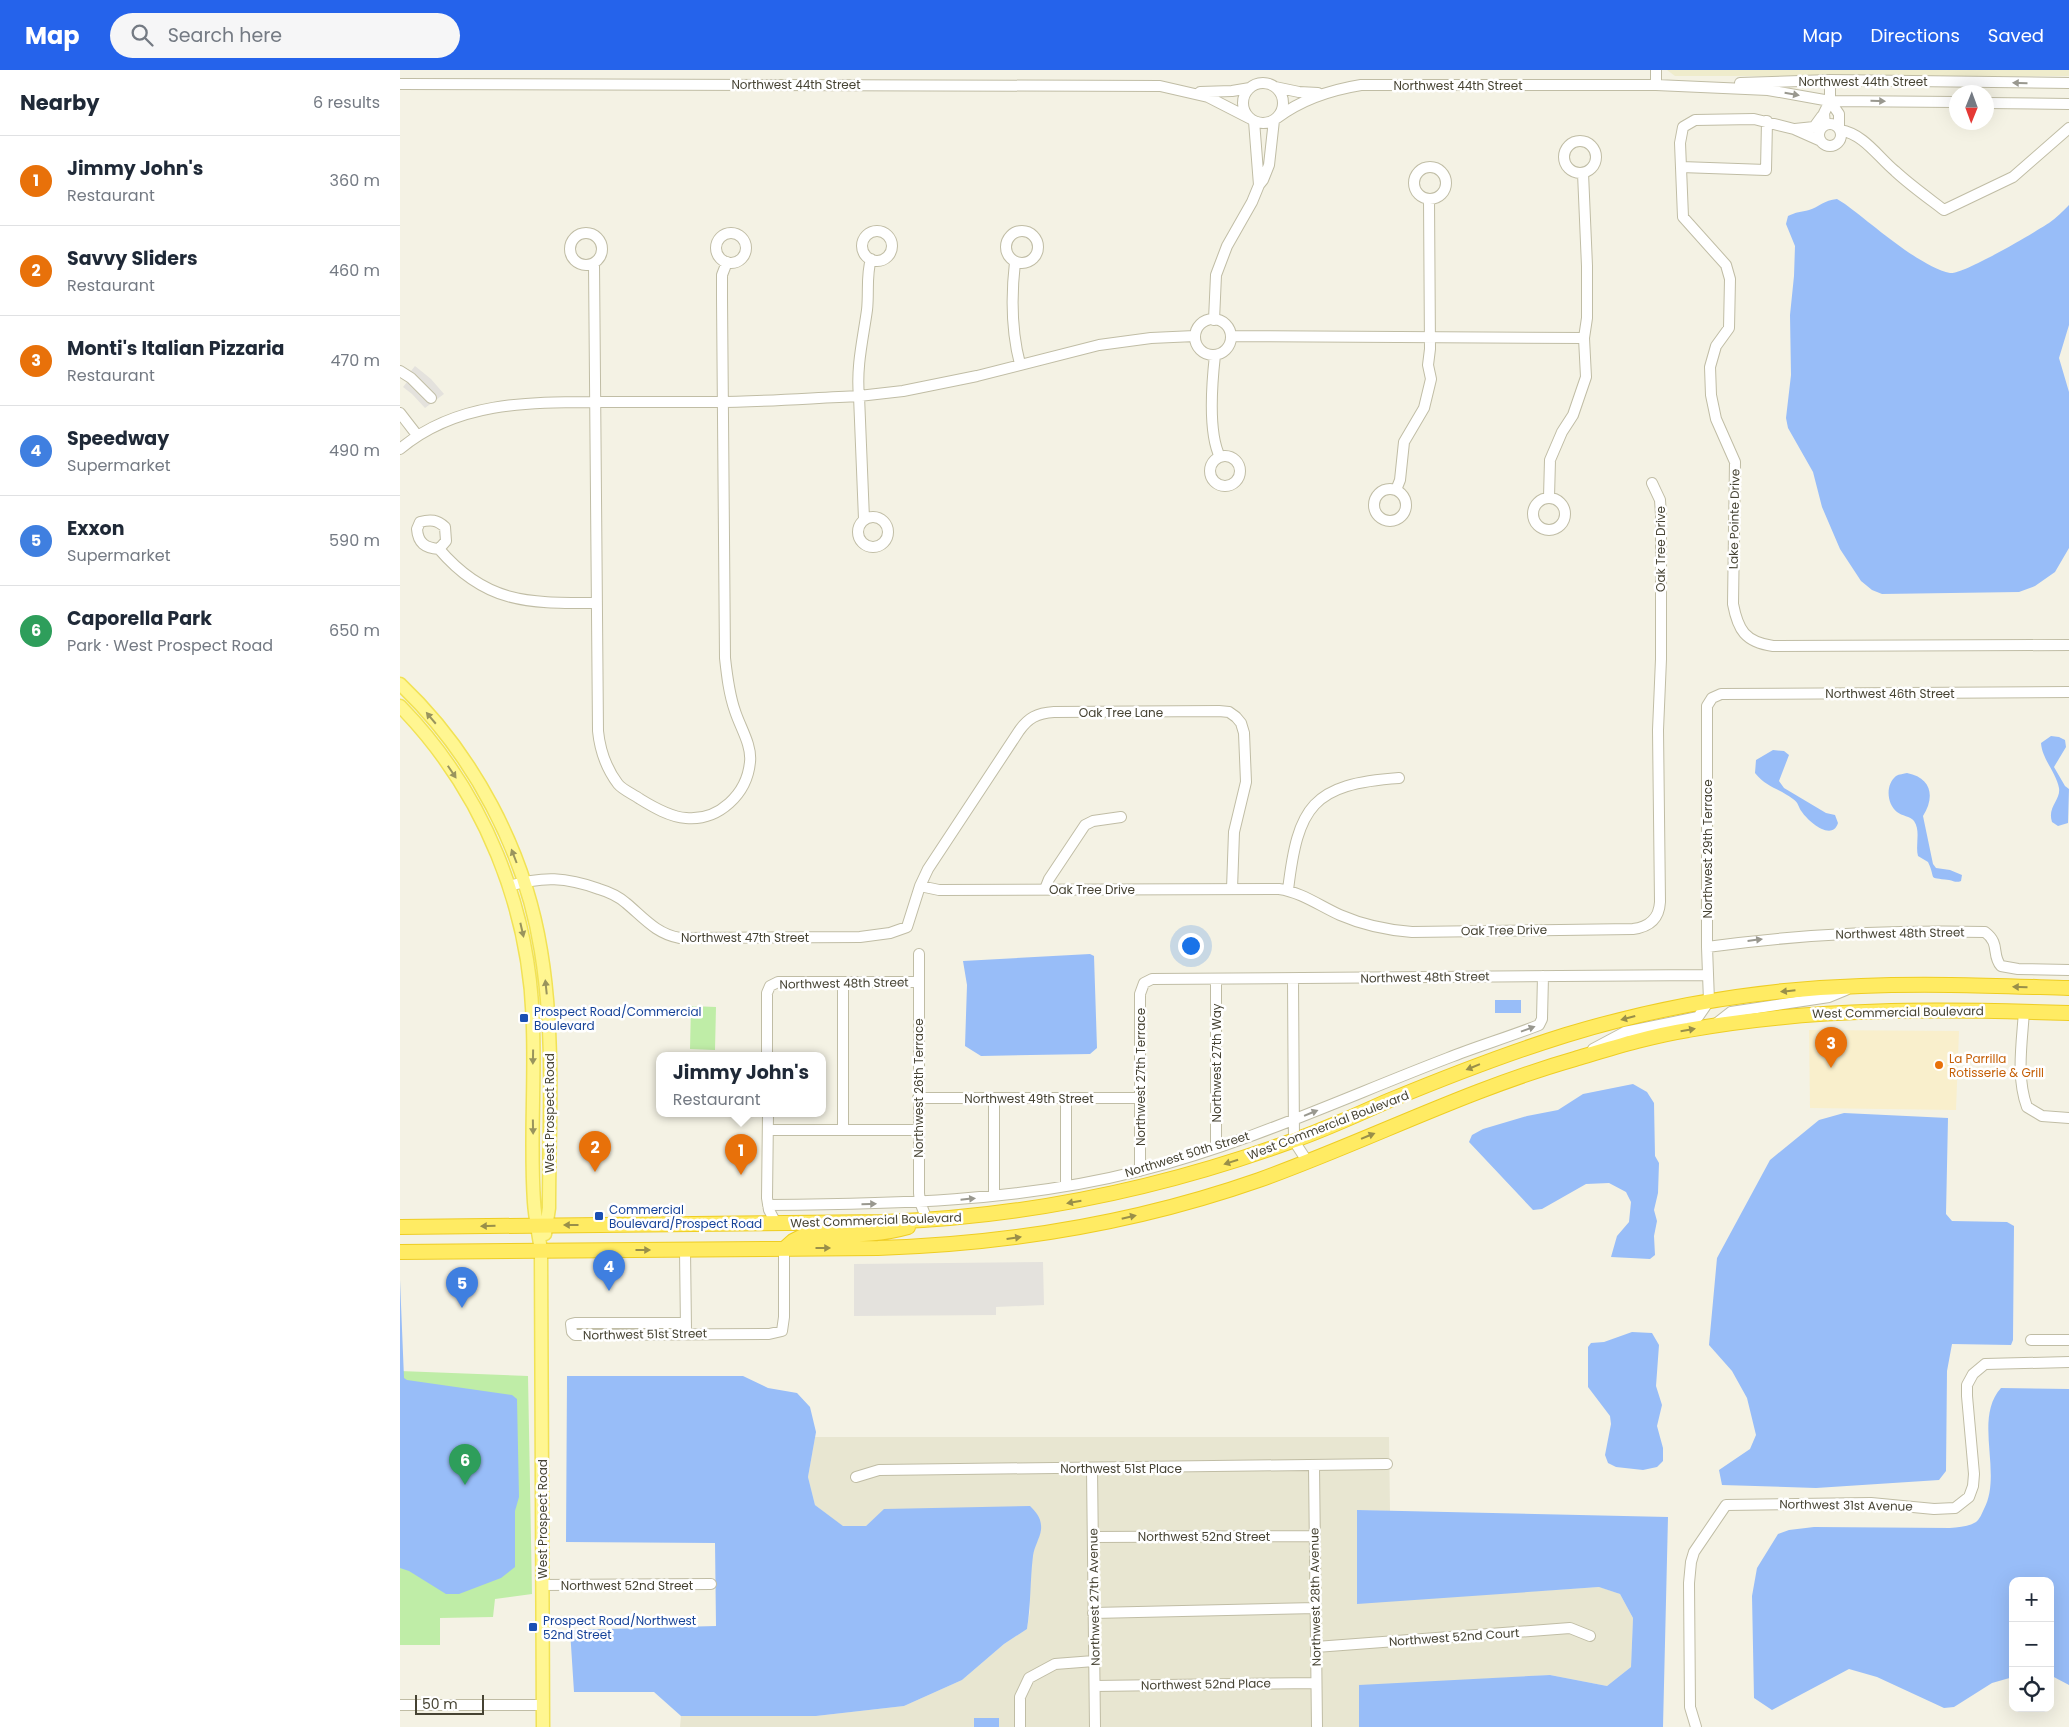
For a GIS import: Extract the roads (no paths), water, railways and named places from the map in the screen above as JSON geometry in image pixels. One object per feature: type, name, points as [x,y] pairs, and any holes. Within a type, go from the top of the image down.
[{"type":"highway","name":"West Commercial Boulevard","points":[[401,1227],[776,1224],[927,1220],[992,1215],[1111,1195],[1198,1172],[1294,1141],[1475,1066],[1567,1035],[1642,1014],[1709,1001],[1788,991],[1859,986],[1942,985],[2069,988]]},
{"type":"highway","name":"West Commercial Boulevard","points":[[400,1252],[928,1246],[1006,1239],[1060,1230],[1170,1207],[1237,1187],[1307,1162],[1504,1081],[1572,1060],[1687,1030],[1793,1015],[1861,1011],[1942,1009],[2069,1012]]},
{"type":"highway","points":[[784,1249],[793,1241],[803,1236],[881,1234],[927,1220]]},
{"type":"main road","name":"West Prospect Road","points":[[400,684],[441,730],[472,773],[498,819],[524,882],[538,936],[547,997],[549,1208],[542,1226],[541,1251],[543,1727]]},
{"type":"main road","name":"West Prospect Road","points":[[400,706],[433,745],[469,797],[491,839],[509,886],[527,954],[532,1001],[534,1204],[542,1226]]},
{"type":"street","points":[[1656,70],[1656,86]]},
{"type":"street","points":[[1818,132],[1830,101],[1830,80]]},
{"type":"street","name":"Northwest 44th Street","points":[[1656,86],[1830,80],[2069,83]]},
{"type":"street","points":[[1251,119],[1265,123],[1275,119],[1281,113],[1283,100],[1275,87],[1266,83],[1260,83],[1250,88],[1242,102],[1243,109],[1251,119],[1257,153],[1259,185]]},
{"type":"street","name":"Northwest 44th Street","points":[[400,84],[1150,86],[1208,96],[1251,119]]},
{"type":"street","name":"Northwest 44th Street","points":[[1275,87],[1300,92],[1321,93],[1361,85],[1656,86],[1768,90],[1830,101],[1949,102]]},
{"type":"street","name":"Northwest 44th Street","points":[[1192,92],[1232,91],[1250,88]]},
{"type":"street","name":"Northwest 44th Street","points":[[1275,119],[1290,108],[1321,93]]},
{"type":"street","points":[[1830,101],[1839,114],[1840,132]]},
{"type":"street","points":[[1994,103],[2069,104]]},
{"type":"street","points":[[1214,320],[1216,275],[1227,246],[1263,180],[1268,165],[1275,119]]},
{"type":"street","name":"Lake Pointe Drive","points":[[2069,128],[2012,177],[1944,210],[1895,171],[1862,139],[1840,132],[1834,124],[1818,132],[1794,129],[1754,119],[1695,120],[1682,127],[1680,143],[1683,217],[1726,265],[1730,279],[1729,328],[1716,346],[1710,367],[1710,386],[1716,419],[1735,462],[1733,604],[1736,618],[1743,632],[1758,644],[1773,646],[2069,645]]},
{"type":"street","points":[[1681,167],[1766,170],[1767,121]]},
{"type":"street","name":"Lake Pointe Drive","points":[[1818,132],[1826,145],[1832,146],[1840,132]]},
{"type":"street","points":[[1257,153],[1270,154]]},
{"type":"street","points":[[1549,497],[1550,460],[1562,432],[1573,415],[1586,378],[1584,338],[1587,318],[1587,266],[1583,173]]},
{"type":"street","points":[[1396,490],[1400,480],[1404,442],[1424,408],[1431,379],[1428,365],[1430,338],[1429,199]]},
{"type":"street","points":[[864,519],[859,362],[867,310],[868,268],[872,259]]},
{"type":"street","points":[[594,263],[596,603],[600,750],[609,771],[620,786],[655,808],[685,818],[706,816],[726,807],[742,790],[751,760],[734,710],[727,682],[725,658],[722,274],[727,262]]},
{"type":"street","points":[[1015,262],[1011,294],[1012,324],[1020,364]]},
{"type":"street","points":[[1214,320],[1222,322],[1231,336],[1225,351],[1215,355],[1203,352],[1196,342],[1195,336],[1200,325],[1205,321],[1214,320]]},
{"type":"street","points":[[400,449],[417,435],[470,412],[507,405],[595,402],[722,402],[859,396],[903,391],[977,376],[1099,345],[1151,338],[1195,336]]},
{"type":"street","points":[[1231,336],[1584,338]]},
{"type":"street","points":[[1215,355],[1212,379],[1213,433],[1215,447],[1220,457]]},
{"type":"street","points":[[400,372],[411,378],[432,398]]},
{"type":"street","points":[[400,413],[417,435]]},
{"type":"street","name":"Oak Tree Drive","points":[[920,886],[940,890],[1288,890],[1351,919],[1377,928],[1401,931],[1633,929],[1643,927],[1652,922],[1657,915],[1660,902],[1658,730],[1661,659],[1661,515],[1660,500],[1652,483]]},
{"type":"street","points":[[438,549],[471,580],[498,594],[534,602],[596,603]]},
{"type":"street","name":"Northwest 46th Street","points":[[1712,698],[1721,694],[2069,692]]},
{"type":"street","name":"Northwest 29th Terrace","points":[[1709,1001],[1707,975],[1707,706],[1712,698]]},
{"type":"street","name":"Oak Tree Lane","points":[[920,886],[928,868],[1019,731],[1030,718],[1041,713],[1054,712],[1219,711],[1229,712],[1236,717],[1242,723],[1244,733],[1246,782],[1234,832],[1232,889]]},
{"type":"street","points":[[1288,890],[1296,841],[1310,807],[1328,794],[1344,787],[1377,780],[1399,778]]},
{"type":"street","points":[[1045,889],[1047,882],[1085,825],[1093,821],[1120,816]]},
{"type":"street","name":"Northwest 47th Street","points":[[509,886],[524,882],[559,878],[584,883],[622,899],[659,931],[680,938],[868,937],[890,933],[907,926],[920,886]]},
{"type":"street","name":"Northwest 48th Street","points":[[1707,947],[1845,932],[1986,932],[1992,937],[1996,947],[1996,960],[2001,966],[2018,969],[2069,970]]},
{"type":"street","name":"Northwest 26th Terrace","points":[[919,954],[918,1098],[920,1202],[927,1220]]},
{"type":"street","name":"Northwest 48th Street","points":[[1144,983],[1152,979],[1707,975]]},
{"type":"street","name":"Northwest 50th Street","points":[[768,1205],[920,1202],[994,1196],[1066,1186],[1140,1171],[1216,1148],[1293,1120],[1449,1057],[1539,1025],[1542,1014],[1543,976]]},
{"type":"street","name":"Northwest 27th Way","points":[[1216,979],[1216,1148]]},
{"type":"street","points":[[1293,979],[1294,1141],[1307,1162]]},
{"type":"street","name":"Northwest 48th Street","points":[[768,1052],[767,993],[770,986],[778,982],[918,982]]},
{"type":"street","points":[[842,982],[843,1129]]},
{"type":"street","name":"Northwest 27th Terrace","points":[[1140,1171],[1140,994],[1144,983]]},
{"type":"street","name":"West Commercial Boulevard","points":[[1713,1026],[1731,1012],[1829,996],[1859,986]]},
{"type":"street","name":"West Commercial Boulevard","points":[[1572,1060],[1625,1032],[1698,1016],[1709,1001]]},
{"type":"street","points":[[2024,1011],[2021,1078],[2022,1094],[2027,1107],[2042,1116],[2069,1118]]},
{"type":"street","name":"Northwest 49th Street","points":[[918,1098],[1140,1098]]},
{"type":"street","points":[[994,1098],[994,1196]]},
{"type":"street","points":[[1066,1098],[1066,1186]]},
{"type":"street","points":[[768,1117],[768,1205],[776,1224]]},
{"type":"street","points":[[768,1130],[919,1130]]},
{"type":"street","name":"Northwest 51st Street","points":[[686,1328],[575,1335],[570,1328],[571,1324],[575,1323],[686,1328],[769,1334],[782,1330],[784,1317],[784,1249]]},
{"type":"street","points":[[685,1250],[686,1328]]},
{"type":"street","points":[[2031,1340],[2069,1340]]},
{"type":"street","name":"Northwest 31st Avenue","points":[[1696,1727],[1690,1707],[1689,1583],[1691,1562],[1694,1552],[1726,1505],[1871,1503],[1955,1508],[1969,1497],[1974,1486],[1967,1396],[1967,1386],[1973,1374],[1985,1364],[2069,1362]]},
{"type":"street","name":"Northwest 51st Place","points":[[856,1477],[879,1470],[1387,1464]]},
{"type":"street","name":"Northwest 28th Avenue","points":[[1314,1466],[1317,1727]]},
{"type":"street","name":"Northwest 27th Avenue","points":[[1092,1468],[1096,1727]]},
{"type":"street","name":"Northwest 52nd Street","points":[[1093,1537],[1314,1536]]},
{"type":"street","name":"Northwest 52nd Street","points":[[542,1584],[711,1584]]},
{"type":"street","points":[[1093,1613],[1316,1608]]},
{"type":"street","name":"Northwest 52nd Court","points":[[1316,1647],[1570,1628],[1590,1636]]},
{"type":"street","points":[[1020,1727],[1020,1697],[1029,1678],[1055,1664],[1094,1661]]},
{"type":"street","name":"Northwest 52nd Place","points":[[1095,1686],[1316,1683]]},
{"type":"street","points":[[400,1705],[543,1705]]},
{"type":"water","points":[[1837,199],[1910,254],[1938,269],[1950,273],[1969,267],[2015,243],[2049,223],[2069,205],[2069,325],[2059,358],[2069,392],[2069,548],[2055,572],[2035,586],[2019,592],[1882,594],[1872,590],[1861,581],[1840,549],[1822,507],[1813,472],[1788,428],[1786,418],[1791,375],[1790,315],[1795,246],[1786,224],[1788,216]]},
{"type":"water","points":[[2051,736],[2065,740],[2066,747],[2054,767],[2065,786],[2069,789],[2068,823],[2058,826],[2052,822],[2051,812],[2058,796],[2059,788],[2044,755],[2041,743]]},
{"type":"water","points":[[1773,750],[1784,751],[1789,755],[1779,781],[1784,788],[1826,813],[1835,815],[1838,823],[1835,828],[1831,831],[1814,824],[1805,816],[1795,801],[1764,782],[1755,773],[1756,760]]},
{"type":"water","points":[[1907,773],[1922,779],[1929,789],[1929,802],[1923,816],[1933,864],[1936,868],[1950,870],[1962,875],[1961,881],[1956,882],[1933,877],[1928,862],[1918,856],[1918,834],[1914,821],[1897,812],[1891,804],[1889,789],[1892,780],[1896,776]]},
{"type":"water","points":[[1090,954],[1094,956],[1097,1048],[1090,1054],[981,1056],[965,1046],[967,985],[963,961]]},
{"type":"water","points":[[1495,1000],[1521,1000],[1521,1013],[1495,1013]]},
{"type":"water","points":[[1633,1084],[1647,1092],[1654,1103],[1655,1156],[1659,1163],[1658,1193],[1654,1210],[1657,1221],[1654,1236],[1655,1255],[1650,1259],[1611,1257],[1617,1236],[1629,1222],[1631,1202],[1626,1192],[1609,1183],[1586,1184],[1542,1209],[1533,1210],[1469,1142],[1472,1135],[1483,1129],[1527,1116],[1558,1110],[1583,1094]]},
{"type":"water","points":[[1844,1113],[1948,1118],[1946,1214],[1952,1221],[2007,1222],[2014,1226],[2013,1340],[2011,1345],[1952,1344],[1947,1371],[1946,1471],[1939,1480],[1816,1488],[1722,1485],[1719,1470],[1750,1449],[1756,1435],[1747,1398],[1732,1371],[1709,1345],[1717,1258],[1770,1160],[1819,1120]]},
{"type":"water","points":[[400,1280],[404,1378],[407,1380],[512,1395],[517,1399],[519,1497],[515,1511],[515,1567],[501,1578],[459,1594],[446,1594],[409,1571],[400,1568]]},
{"type":"water","points":[[1632,1332],[1652,1333],[1659,1345],[1656,1386],[1662,1405],[1657,1426],[1663,1448],[1663,1461],[1657,1467],[1643,1470],[1616,1467],[1608,1463],[1605,1455],[1611,1424],[1610,1416],[1588,1387],[1588,1347],[1591,1343],[1604,1342]]},
{"type":"water","points":[[567,1376],[743,1376],[768,1388],[797,1393],[810,1407],[816,1432],[808,1477],[815,1505],[843,1526],[866,1526],[884,1509],[1030,1506],[1039,1516],[1041,1526],[1033,1556],[1027,1629],[1004,1644],[962,1680],[904,1706],[816,1716],[681,1716],[654,1692],[574,1692],[570,1630],[716,1626],[715,1543],[566,1542]]},
{"type":"water","points":[[2001,1388],[2069,1389],[2069,1685],[2054,1677],[2054,1577],[2009,1577],[2009,1678],[1992,1683],[1954,1707],[1944,1708],[1877,1677],[1849,1669],[1772,1710],[1754,1698],[1752,1596],[1757,1568],[1778,1534],[1789,1530],[1814,1527],[1950,1528],[1973,1524],[1982,1514],[1989,1495],[1991,1479],[1988,1430],[1989,1415],[1993,1401]]},
{"type":"water","points":[[1357,1510],[1668,1517],[1663,1727],[1359,1727],[1359,1685],[1550,1675],[1607,1686],[1631,1667],[1633,1618],[1620,1594],[1599,1587],[1357,1604]]},
{"type":"water","points":[[974,1718],[999,1718],[999,1727],[974,1727]]},
{"type":"place","name":"Prospect Road/Commercial Boulevard","points":[[524,1018]]},
{"type":"place","name":"La Parrilla Rotisserie & Grill","points":[[1939,1065]]},
{"type":"place","name":"Monti's Italian Pizzaria","points":[[1831,1068]]},
{"type":"place","name":"Savvy Sliders","points":[[595,1172]]},
{"type":"place","name":"Jimmy John's","points":[[741,1175]]},
{"type":"place","name":"Commercial Boulevard/Prospect Road","points":[[599,1216]]},
{"type":"place","name":"Speedway","points":[[609,1291]]},
{"type":"place","name":"Exxon","points":[[462,1308]]},
{"type":"place","name":"Caporella Park","points":[[465,1485]]},
{"type":"place","name":"Prospect Road/Northwest 52nd Street","points":[[533,1627]]}]
